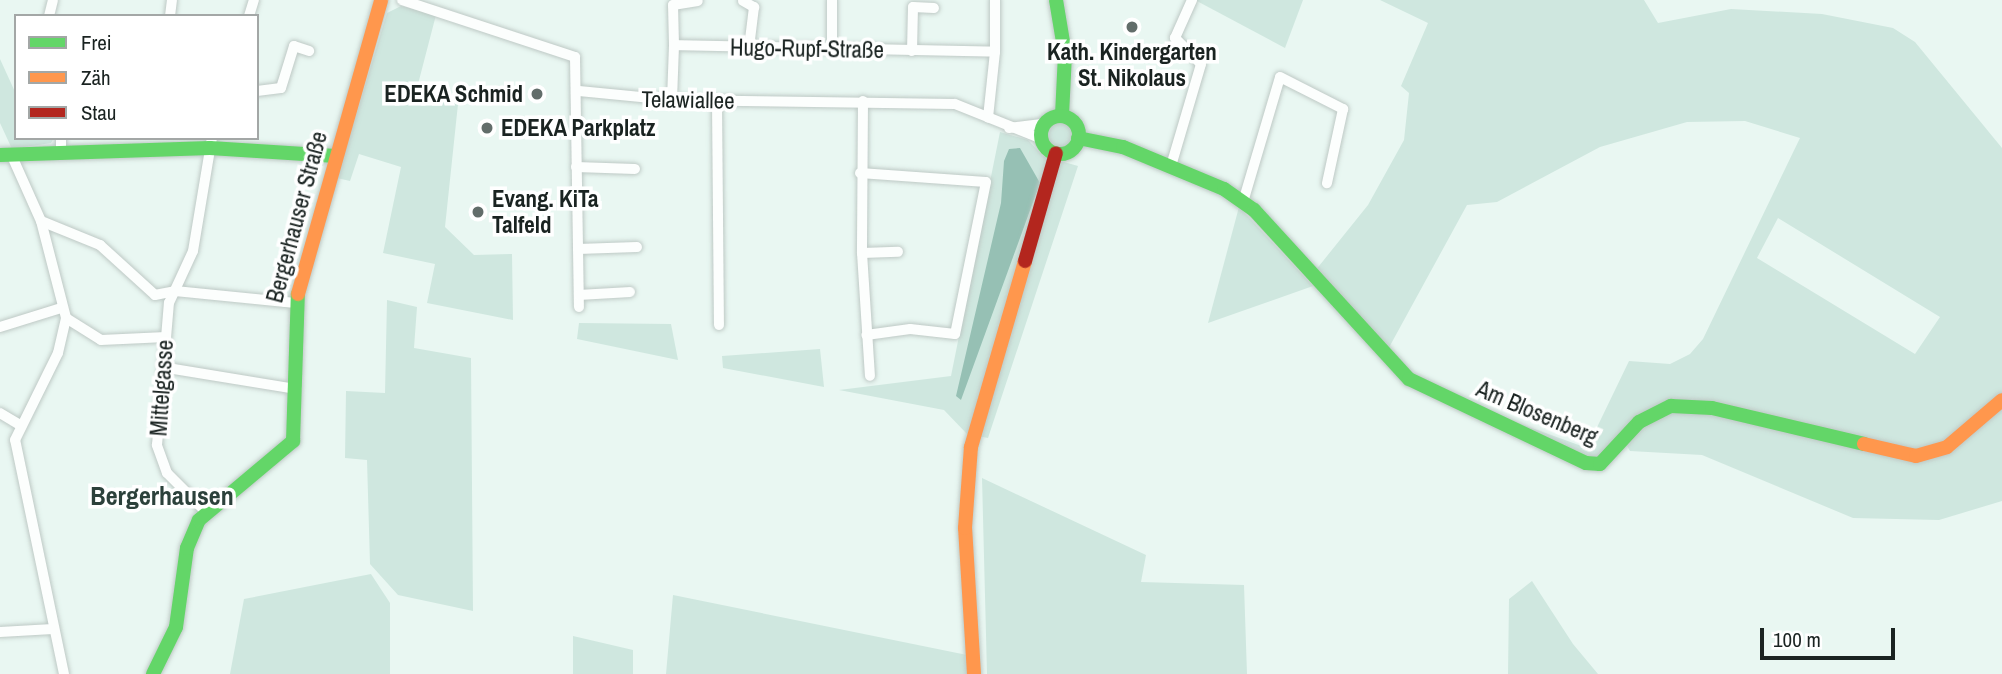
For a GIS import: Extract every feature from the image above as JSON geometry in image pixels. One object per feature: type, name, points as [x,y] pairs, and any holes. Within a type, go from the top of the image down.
[{"type":"street","name":"Bergerhauser Straße","points":[[205,511],[289,448],[296,389],[295,303],[381,0]]},
{"type":"street","points":[[402,0],[575,57],[579,91],[576,167],[579,307]]},
{"type":"street","points":[[832,0],[832,49]]},
{"type":"street","points":[[988,118],[995,52],[995,0]]},
{"type":"street","points":[[1056,0],[1065,54],[1062,116]]},
{"type":"street","points":[[1171,166],[1201,64],[1175,43],[1192,0]]},
{"type":"street","points":[[672,100],[673,2],[698,1]]},
{"type":"street","points":[[743,1],[754,7],[749,48]]},
{"type":"street","points":[[912,51],[913,8],[933,8]]},
{"type":"street","name":"Hugo-Rupf-Straße","points":[[674,45],[995,52]]},
{"type":"street","points":[[259,91],[281,88],[294,46],[309,51]]},
{"type":"street","points":[[1079,138],[1171,166],[1243,202],[1280,77],[1343,109],[1327,183]]},
{"type":"street","name":"Telawiallee","points":[[579,91],[672,100],[956,104],[1009,128],[1042,139]]},
{"type":"street","points":[[717,101],[719,325]]},
{"type":"street","points":[[863,101],[860,173],[862,253],[870,376]]},
{"type":"street","points":[[1009,128],[1044,124],[1062,116]]},
{"type":"street","points":[[1062,116],[1073,122],[1079,138]]},
{"type":"street","points":[[1044,124],[1042,139],[1056,153]]},
{"type":"street","points":[[1056,153],[1069,151],[1079,138]]},
{"type":"street","points":[[64,674],[16,458],[18,424],[52,368],[64,313],[41,221],[5,154],[61,144],[211,143],[336,156]]},
{"type":"street","name":"Mittelgasse","points":[[205,511],[167,473],[158,454],[168,368],[166,337],[175,291],[197,234],[211,143]]},
{"type":"street","points":[[974,674],[965,528],[971,447],[1056,153]]},
{"type":"street","points":[[576,167],[635,169]]},
{"type":"street","points":[[860,173],[986,182],[955,334],[910,329],[866,335]]},
{"type":"street","name":"Am Blosenberg","points":[[1243,202],[1409,379],[1535,442],[1600,464],[1639,422],[1671,407],[1712,408],[1916,456],[1947,447],[2002,400]]},
{"type":"street","points":[[41,221],[100,245],[155,295],[175,291],[295,303]]},
{"type":"street","points":[[578,249],[637,247]]},
{"type":"street","points":[[862,253],[898,252]]},
{"type":"street","points":[[579,295],[630,292]]},
{"type":"street","points":[[0,327],[64,313],[101,340],[166,337]]},
{"type":"street","points":[[168,368],[296,389]]},
{"type":"street","points":[[0,412],[18,424]]},
{"type":"street","points":[[153,674],[176,627],[187,548],[205,511]]},
{"type":"street","points":[[0,632],[53,629]]},
{"type":"shaded area","points":[[1195,0],[1303,0],[1285,48]]},
{"type":"shaded area","points":[[1380,0],[1644,0],[1658,23],[1731,9],[1822,14],[1893,28],[1915,42],[2002,148],[2002,501],[1939,520],[1853,518],[1702,455],[1630,451],[1624,441],[1659,407],[1596,461],[1476,408],[1587,448],[1629,361],[1670,364],[1690,354],[1703,339],[1800,138],[1745,121],[1687,122],[1600,147],[1497,202],[1467,205],[1386,353],[1315,271],[1368,205],[1404,140],[1409,93],[1401,86],[1428,23]],"holes":[[[1778,218],[1940,317],[1915,354],[1757,258]]]},
{"type":"shaded area","points":[[401,6],[436,15],[417,88],[458,104],[445,227],[474,255],[512,254],[513,320],[427,303],[435,264],[383,253],[401,167],[359,154],[350,181],[337,178],[387,13]]},
{"type":"shaded area","points":[[0,59],[14,90],[14,140],[53,140],[51,143],[12,149],[0,123]]},
{"type":"shaded area","points":[[1060,121],[1070,125],[1074,135],[1070,145],[1060,149],[1050,145],[1046,135],[1050,125]]},
{"type":"shaded area","points":[[1000,132],[1028,140],[1043,156],[1078,166],[988,438],[967,434],[944,410],[839,390],[951,376]]},
{"type":"shaded area","points":[[1020,148],[1040,183],[961,400],[956,396],[1001,203],[1004,161],[1009,149]]},
{"type":"shaded area","points":[[1239,207],[1313,286],[1208,323]]},
{"type":"shaded area","points":[[387,300],[417,307],[414,348],[471,358],[473,611],[398,595],[370,564],[367,460],[345,458],[346,391],[385,393]]},
{"type":"shaded area","points":[[579,323],[671,324],[678,360],[577,339]]},
{"type":"shaded area","points":[[820,349],[824,387],[723,368],[722,356]]},
{"type":"shaded area","points":[[982,478],[1146,555],[1141,582],[1244,585],[1247,674],[987,674]]},
{"type":"shaded area","points":[[371,574],[390,603],[390,674],[230,674],[244,599]]},
{"type":"shaded area","points":[[1532,581],[1573,644],[1598,674],[1508,674],[1509,599]]},
{"type":"shaded area","points":[[673,595],[967,655],[969,674],[666,674]]},
{"type":"shaded area","points":[[573,636],[633,650],[633,674],[573,674]]},
{"type":"traffic: fast","points":[[1056,0],[1065,54],[1062,116]]},
{"type":"traffic: fast","points":[[1060,116],[1073,122],[1079,135],[1073,148],[1060,154],[1047,148],[1041,135],[1047,122],[1060,116]]},
{"type":"traffic: fast","points":[[1078,138],[1123,147],[1224,189],[1254,210],[1409,379],[1586,463],[1600,464],[1639,422],[1671,406],[1712,408],[1864,444]]},
{"type":"traffic: fast","points":[[0,155],[210,148],[336,156]]},
{"type":"traffic: fast","points":[[153,674],[176,627],[187,548],[199,520],[293,441],[298,294]]},
{"type":"traffic: slow","points":[[298,294],[381,0]]},
{"type":"traffic: slow","points":[[974,674],[965,528],[971,447],[1025,261]]},
{"type":"traffic: slow","points":[[1864,444],[1916,456],[1947,447],[2002,400]]},
{"type":"traffic: jam","points":[[1025,261],[1056,153]]},
{"type":"place","name":"Kath. Kindergarten St. Nikolaus","points":[[1132,27]]},
{"type":"place","name":"EDEKA Schmid","points":[[537,94]]},
{"type":"place","name":"EDEKA Parkplatz","points":[[487,128]]},
{"type":"place","name":"Evang. KiTa Talfeld","points":[[478,212]]},
{"type":"district","name":"Bergerhausen","points":[[162,496]]}]
